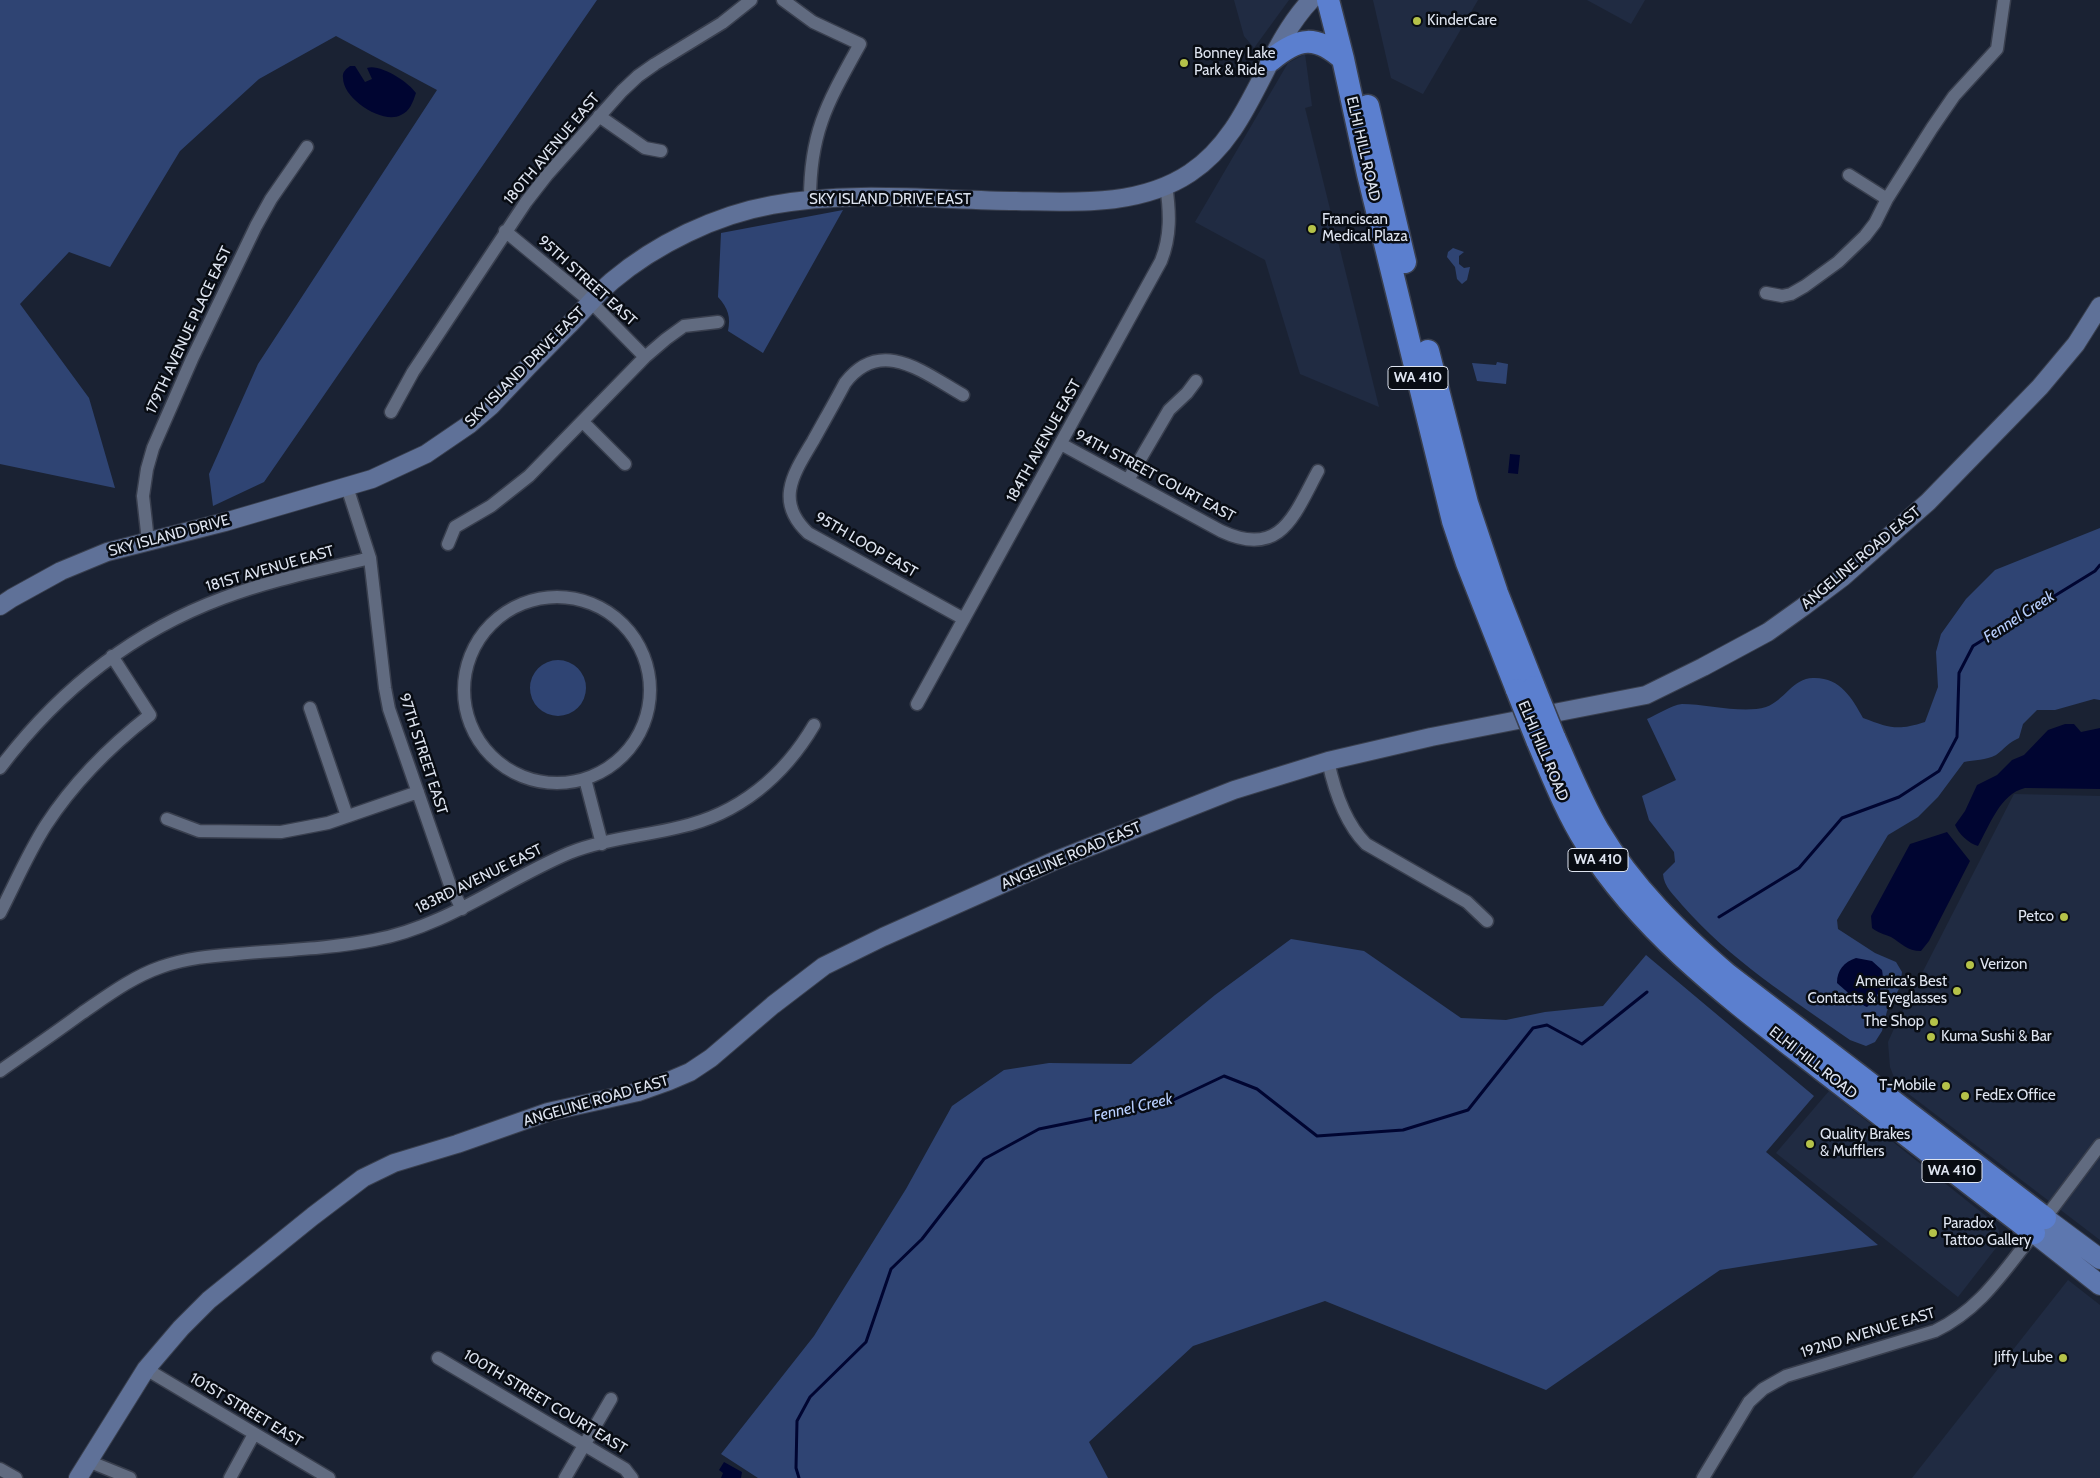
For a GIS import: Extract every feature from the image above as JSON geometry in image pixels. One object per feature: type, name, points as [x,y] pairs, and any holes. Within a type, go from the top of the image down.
[{"type":"highway","name":"ELHI HILL ROAD","points":[[1328,0],[1368,174],[1453,520],[1470,572],[1525,688],[1546,739],[1559,793],[1586,843],[1634,906],[1670,947],[1702,975],[1785,1041],[2039,1226]]},
{"type":"highway","name":"ELHI HILL ROAD","points":[[1344,0],[1406,264],[1467,503],[1497,593],[1525,688]]},
{"type":"highway","points":[[1271,60],[1286,48],[1305,42],[1323,44],[1343,59]]},
{"type":"main road","name":"ELHI HILL ROAD","points":[[2039,1226],[2100,1259]]},
{"type":"main road","name":"ELHI HILL ROAD","points":[[2039,1226],[2100,1285]]},
{"type":"street","name":"180TH AVENUE EAST","points":[[391,412],[412,372],[505,231],[547,175],[622,91],[644,72],[722,23],[751,0]]},
{"type":"street","points":[[783,0],[813,22],[860,44],[831,96],[821,120],[812,161],[810,199]]},
{"type":"street","name":"SKY ISLAND DRIVE EAST","points":[[347,487],[400,468],[447,441],[491,406],[612,281],[667,244],[702,227],[770,205],[810,199],[872,198],[1076,202],[1119,198],[1141,194],[1166,186],[1190,173],[1208,159],[1229,137],[1299,12],[1311,0]]},
{"type":"street","points":[[1766,293],[1782,296],[1791,294],[1805,286],[1838,262],[1870,229],[1887,199],[1954,96],[1997,49],[2004,0]]},
{"type":"street","points":[[599,116],[646,148],[661,151]]},
{"type":"street","name":"179TH AVENUE PLACE EAST","points":[[148,541],[144,496],[147,469],[153,448],[192,359],[256,226],[271,199],[307,147]]},
{"type":"street","points":[[1849,175],[1887,199]]},
{"type":"street","name":"184TH AVENUE EAST","points":[[917,704],[1061,444],[1166,247],[1169,233],[1169,209],[1166,186]]},
{"type":"street","name":"95TH STREET EAST","points":[[505,231],[591,302],[645,357]]},
{"type":"street","name":"ANGELINE ROAD EAST","points":[[78,1478],[146,1369],[181,1328],[209,1300],[320,1210],[377,1170],[548,1112],[638,1092],[690,1072],[716,1054],[773,1005],[824,966],[883,937],[1054,861],[1234,790],[1328,761],[1431,737],[1646,695],[1768,632],[1843,577],[1928,502],[2040,387],[2076,344],[2100,306]]},
{"type":"street","points":[[448,544],[455,527],[511,491],[583,422],[645,357],[684,326],[718,322]]},
{"type":"street","name":"95TH LOOP EAST","points":[[963,395],[904,362],[884,359],[865,364],[852,374],[845,383],[793,476],[789,495],[792,511],[797,522],[808,533],[964,619]]},
{"type":"street","points":[[1128,480],[1169,410],[1187,393],[1196,381]]},
{"type":"street","points":[[583,422],[625,464]]},
{"type":"street","name":"94TH STREET COURT EAST","points":[[1061,444],[1221,531],[1234,537],[1252,540],[1269,538],[1284,528],[1296,511],[1318,471]]},
{"type":"street","name":"SKY ISLAND DRIVE","points":[[0,606],[61,570],[107,552],[347,487]]},
{"type":"street","name":"97TH STREET EAST","points":[[347,487],[370,558],[389,709],[450,885],[462,909]]},
{"type":"street","name":"181ST AVENUE EAST","points":[[0,768],[45,713],[85,676],[112,656],[160,626],[225,597],[370,558]]},
{"type":"street","points":[[555,597],[590,603],[616,618],[626,628],[644,656],[650,682],[650,698],[645,721],[639,735],[623,756],[610,766],[585,779],[556,783],[538,782],[513,772],[497,761],[482,746],[472,730],[466,712],[464,700],[465,676],[474,647],[481,635],[499,617],[527,602],[555,597]]},
{"type":"street","points":[[0,913],[30,853],[59,806],[102,755],[150,715],[112,656]]},
{"type":"street","points":[[310,708],[347,816]]},
{"type":"street","name":"183RD AVENUE EAST","points":[[0,1071],[120,987],[161,967],[205,956],[372,940],[424,926],[462,909],[570,853],[602,844],[691,825],[717,815],[741,803],[757,792],[779,772],[795,754],[814,725]]},
{"type":"street","points":[[1328,761],[1340,800],[1359,837],[1366,844],[1467,902],[1487,921]]},
{"type":"street","points":[[585,779],[602,844]]},
{"type":"street","points":[[167,819],[199,831],[281,832],[307,828],[418,792]]},
{"type":"street","name":"192ND AVENUE EAST","points":[[1703,1478],[1749,1402],[1764,1389],[1786,1376],[1935,1331],[1954,1322],[1977,1304],[2100,1145]]},
{"type":"street","name":"100TH STREET COURT EAST","points":[[438,1358],[585,1444],[625,1469],[632,1478]]},
{"type":"street","name":"101ST STREET EAST","points":[[146,1369],[329,1478]]},
{"type":"street","points":[[565,1478],[611,1399]]},
{"type":"street","points":[[230,1478],[254,1434]]},
{"type":"street","points":[[88,1461],[130,1478]]},
{"type":"street","points":[[0,1469],[16,1478]]},
{"type":"shaded area","points":[[0,0],[597,0],[264,482],[213,506],[209,474],[258,364],[437,90],[336,36],[259,79],[180,151],[110,267],[69,252],[20,304],[89,398],[115,488],[0,464]]},
{"type":"shaded area","points":[[1234,0],[1289,0],[1254,48],[1244,36]]},
{"type":"shaded area","points":[[1373,0],[1478,0],[1423,94],[1391,78]]},
{"type":"shaded area","points":[[1587,0],[1645,0],[1631,24]]},
{"type":"shaded area","points":[[1305,54],[1312,106],[1305,108],[1379,407],[1300,374],[1265,260],[1195,222],[1288,63]]},
{"type":"shaded area","points":[[350,66],[355,66],[365,82],[372,79],[367,68],[372,67],[379,68],[401,79],[416,93],[409,109],[401,115],[393,117],[384,116],[365,108],[357,102],[345,86],[343,74]]},
{"type":"shaded area","points":[[843,210],[763,353],[728,331],[728,313],[718,297],[721,233]]},
{"type":"shaded area","points":[[1453,248],[1464,252],[1459,256],[1459,264],[1464,268],[1470,267],[1467,280],[1462,284],[1457,279],[1455,267],[1447,257],[1448,252]]},
{"type":"shaded area","points":[[1497,362],[1508,364],[1506,384],[1477,381],[1472,363],[1496,365]]},
{"type":"shaded area","points":[[1510,454],[1520,455],[1518,474],[1508,473]]},
{"type":"shaded area","points":[[2100,528],[2100,700],[2094,699],[2055,710],[2037,710],[2023,724],[2019,738],[1992,757],[1964,762],[1938,797],[1918,817],[1888,835],[1837,920],[1838,929],[1875,953],[1896,962],[1902,972],[1900,987],[1887,1011],[1882,1031],[1875,1042],[1866,1046],[1850,1040],[1741,961],[1701,925],[1667,887],[1663,874],[1675,862],[1674,852],[1649,820],[1642,796],[1676,780],[1647,719],[1682,704],[1736,709],[1766,707],[1800,682],[1813,678],[1831,681],[1838,685],[1849,696],[1863,718],[1894,727],[1907,727],[1925,722],[1938,687],[1936,652],[1941,634],[1966,599],[1995,570]]},
{"type":"shaded area","points":[[558,660],[569,662],[578,668],[584,677],[586,688],[584,699],[578,708],[569,714],[558,716],[547,714],[538,708],[532,699],[530,688],[532,677],[538,668],[547,662]]},
{"type":"shaded area","points":[[2065,724],[2074,724],[2081,732],[2100,728],[2100,789],[2025,788],[2016,791],[2002,803],[1978,846],[1964,838],[1955,825],[1965,811],[1977,785],[1997,775],[2012,760],[2024,755],[2048,730]]},
{"type":"shaded area","points":[[2014,794],[2100,796],[2100,1240],[1897,1085],[1890,1067],[1888,1042],[1897,1022]]},
{"type":"shaded area","points":[[1947,832],[1970,861],[1929,941],[1921,951],[1912,950],[1872,928],[1871,916],[1910,844]]},
{"type":"shaded area","points":[[1291,939],[1364,951],[1461,1018],[1506,1020],[1545,1012],[1603,1006],[1646,955],[1814,1096],[1766,1152],[1878,1245],[1720,1270],[1546,1390],[1325,1301],[1193,1346],[1089,1442],[1108,1478],[758,1478],[721,1454],[814,1336],[906,1189],[952,1106],[1004,1070],[1049,1063],[1131,1064],[1215,995]]},
{"type":"shaded area","points":[[1856,958],[1872,961],[1882,970],[1880,990],[1867,1007],[1837,983],[1838,974],[1842,967]]},
{"type":"shaded area","points":[[1829,1091],[1996,1224],[1999,1231],[1999,1244],[1958,1297],[1776,1153]]},
{"type":"shaded area","points":[[2068,1280],[2100,1305],[2100,1478],[1912,1478]]},
{"type":"shaded area","points":[[724,1462],[742,1472],[741,1478],[721,1478],[723,1473],[719,1470]]},
{"type":"waterway","name":"Fennel Creek","points":[[1719,917],[1799,868],[1842,818],[1899,797],[1939,771],[1957,737],[1959,673],[1973,646],[2095,571],[2100,565]]},
{"type":"waterway","name":"Fennel Creek","points":[[799,1478],[796,1468],[797,1421],[810,1397],[866,1342],[891,1269],[922,1239],[984,1159],[1039,1129],[1167,1103],[1224,1076],[1257,1089],[1317,1136],[1403,1130],[1468,1110],[1533,1028],[1547,1025],[1582,1044],[1647,992]]},
{"type":"place","name":"KinderCare","points":[[1417,21]]},
{"type":"place","name":"Bonney Lake Park & Ride","points":[[1184,63]]},
{"type":"place","name":"Franciscan Medical Plaza","points":[[1312,229]]},
{"type":"place","name":"Petco","points":[[2064,917]]},
{"type":"place","name":"Verizon","points":[[1970,965]]},
{"type":"place","name":"America's Best Contacts & Eyeglasses","points":[[1957,991]]},
{"type":"place","name":"The Shop","points":[[1934,1022]]},
{"type":"place","name":"Kuma Sushi & Bar","points":[[1931,1037]]},
{"type":"place","name":"T-Mobile","points":[[1946,1086]]},
{"type":"place","name":"FedEx Office","points":[[1965,1096]]},
{"type":"place","name":"Quality Brakes & Mufflers","points":[[1810,1144]]},
{"type":"place","name":"Paradox Tattoo Gallery","points":[[1933,1233]]},
{"type":"place","name":"Jiffy Lube","points":[[2063,1358]]}]
